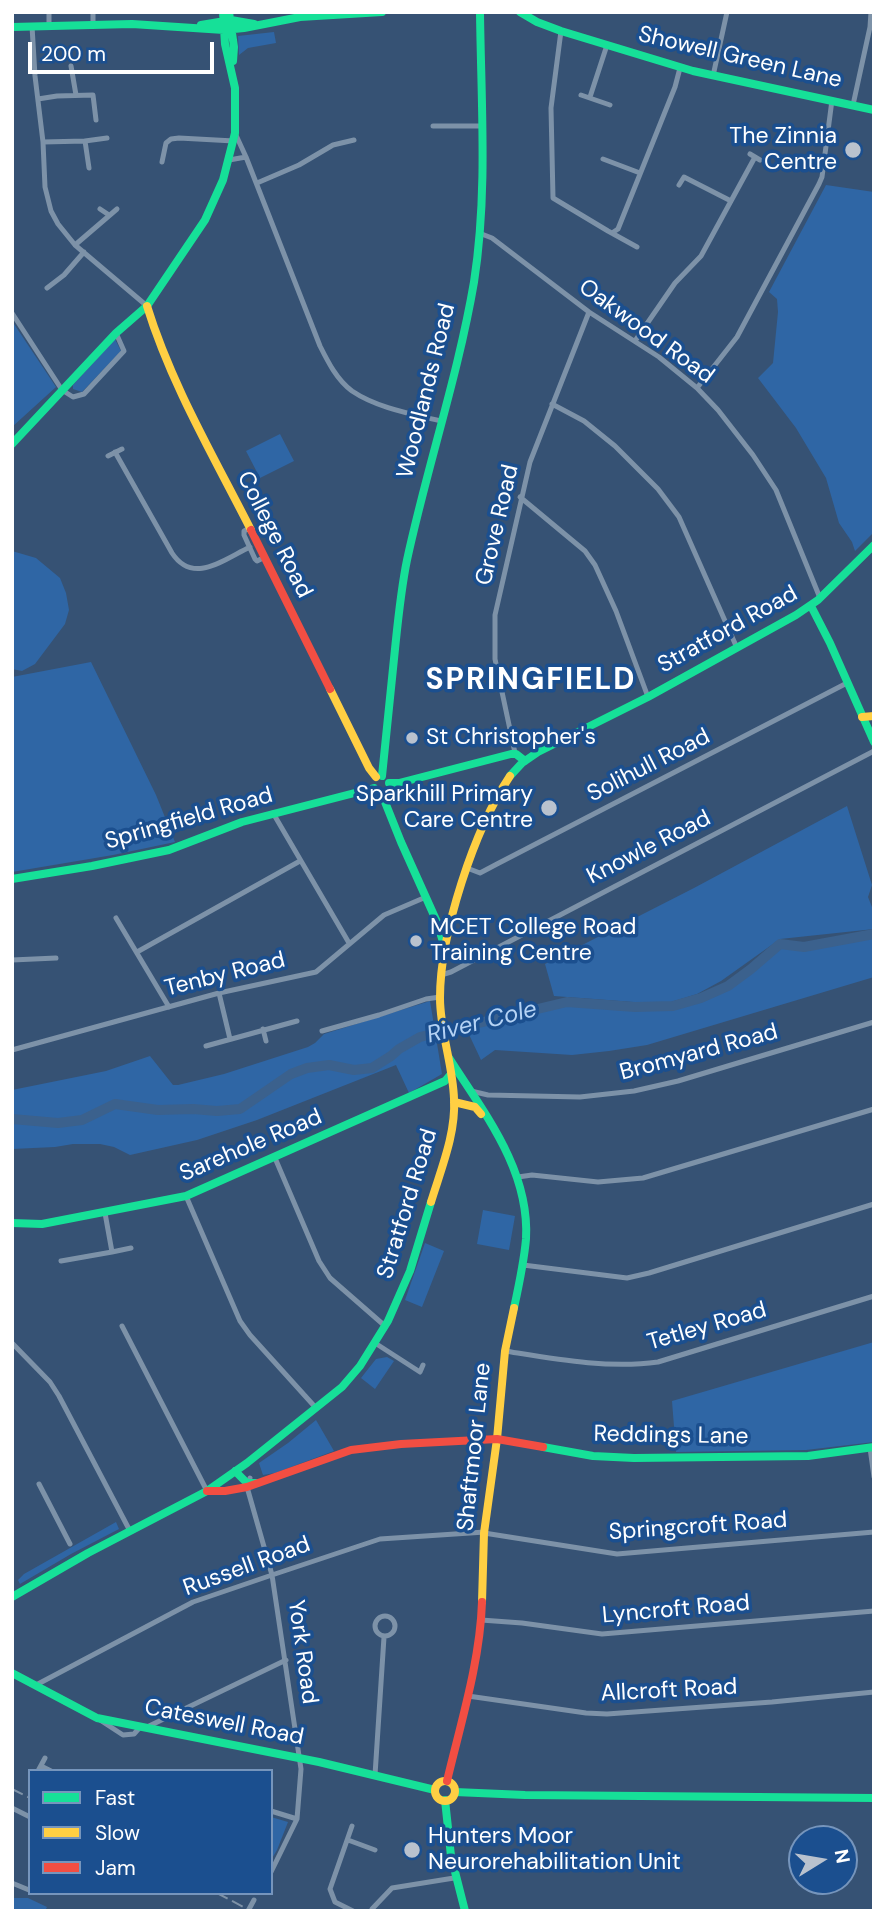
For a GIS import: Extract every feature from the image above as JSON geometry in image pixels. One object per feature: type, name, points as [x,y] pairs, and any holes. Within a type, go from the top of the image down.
[{"type":"main road","points":[[12,27],[132,24],[195,27],[227,21],[244,29],[300,17],[382,12]]},
{"type":"main road","name":"Woodlands Road","points":[[378,790],[373,783],[382,779],[406,564],[424,484],[458,364],[474,280],[482,172],[480,12]]},
{"type":"main road","name":"Showell Green Lane","points":[[520,12],[561,31],[680,68],[874,110]]},
{"type":"main road","points":[[12,444],[116,333],[148,306],[205,220],[223,180],[234,137],[236,105],[233,71],[225,44],[227,21]]},
{"type":"main road","name":"College Road","points":[[148,306],[158,342],[248,529],[369,768],[382,779]]},
{"type":"main road","name":"Stratford Road","points":[[13,1595],[207,1491],[239,1469],[342,1387],[354,1375],[375,1343],[401,1293],[430,1209],[454,1112],[440,998],[444,952],[467,868],[477,842],[513,773],[525,761],[578,731],[737,649],[811,606],[872,550]]},
{"type":"main road","points":[[811,606],[874,741]]},
{"type":"main road","points":[[862,717],[874,716]]},
{"type":"main road","points":[[382,779],[399,782],[514,753],[525,761]]},
{"type":"main road","points":[[382,779],[386,789],[378,790],[442,936],[444,952]]},
{"type":"main road","name":"Springfield Road","points":[[12,879],[169,850],[273,813],[378,790]]},
{"type":"main road","name":"Shaftmoor Lane","points":[[447,1056],[505,1148],[518,1177],[526,1236],[523,1265],[505,1351],[498,1439],[484,1532],[481,1620],[468,1696],[447,1781]]},
{"type":"main road","name":"Sarehole Road","points":[[12,1223],[42,1224],[186,1196],[445,1081],[451,1074]]},
{"type":"main road","name":"Shaftmoor Lane","points":[[454,1102],[475,1107],[490,1123]]},
{"type":"main road","name":"Reddings Lane","points":[[207,1491],[225,1491],[248,1482],[264,1482],[351,1450],[401,1444],[498,1439],[593,1456],[634,1458],[807,1456],[872,1448]]},
{"type":"main road","points":[[239,1469],[248,1482]]},
{"type":"main road","name":"Cateswell Road","points":[[12,1673],[97,1718],[375,1775],[435,1790]]},
{"type":"main road","points":[[447,1781],[454,1785],[455,1792],[452,1798],[445,1800],[439,1798],[435,1790],[440,1782],[447,1781]]},
{"type":"main road","points":[[455,1792],[874,1798]]},
{"type":"main road","points":[[445,1800],[445,1819],[454,1878],[465,1911]]},
{"type":"street","points":[[49,12],[49,26]]},
{"type":"street","points":[[93,12],[93,25]]},
{"type":"street","points":[[713,76],[727,12]]},
{"type":"street","points":[[853,105],[871,12]]},
{"type":"street","points":[[32,26],[48,200],[58,224],[75,244],[148,306]]},
{"type":"street","points":[[561,31],[551,108],[552,194],[556,201],[637,247]]},
{"type":"street","points":[[590,97],[607,45]]},
{"type":"street","points":[[71,66],[76,94]]},
{"type":"street","points":[[612,233],[618,229],[675,87],[680,68]]},
{"type":"street","points":[[38,99],[76,94],[93,95],[96,120]]},
{"type":"street","points":[[581,95],[610,105]]},
{"type":"street","points":[[697,388],[737,337],[819,184],[832,100]]},
{"type":"street","points":[[433,126],[481,126]]},
{"type":"street","points":[[163,162],[166,143],[175,138],[234,137],[257,183],[328,363],[351,390],[369,400],[441,421]]},
{"type":"street","points":[[43,142],[107,138]]},
{"type":"street","points":[[257,183],[299,165],[333,145],[354,140]]},
{"type":"street","points":[[85,141],[89,168]]},
{"type":"street","points":[[229,160],[246,157]]},
{"type":"street","points":[[635,341],[675,283],[701,256],[755,157]]},
{"type":"street","points":[[603,159],[640,173]]},
{"type":"street","points":[[679,185],[684,177],[731,201]]},
{"type":"street","points":[[100,209],[109,215]]},
{"type":"street","points":[[75,244],[117,209]]},
{"type":"street","name":"Oakwood Road","points":[[479,233],[492,238],[589,313],[635,341],[697,388],[718,410],[753,454],[776,490],[820,598]]},
{"type":"street","points":[[47,288],[64,275],[84,252]]},
{"type":"street","points":[[12,313],[62,390],[73,397],[84,394],[120,358],[124,351],[116,333]]},
{"type":"street","name":"Grove Road","points":[[514,753],[495,659],[495,615],[530,462],[589,313]]},
{"type":"street","points":[[51,401],[58,408]]},
{"type":"street","points":[[552,404],[584,421],[623,452],[658,489],[679,517],[737,649]]},
{"type":"street","points":[[108,456],[118,451],[172,553],[184,566],[194,570],[205,568],[250,547]]},
{"type":"street","points":[[520,497],[585,551],[596,565],[648,696]]},
{"type":"street","points":[[248,529],[243,533],[257,561],[263,558]]},
{"type":"street","name":"Solihull Road","points":[[467,868],[480,873],[847,683]]},
{"type":"street","name":"Knowle Road","points":[[441,975],[874,751]]},
{"type":"street","points":[[273,813],[349,943]]},
{"type":"street","points":[[137,952],[300,862]]},
{"type":"street","name":"Tenby Road","points":[[12,1050],[219,993],[316,972],[384,915],[426,897]]},
{"type":"street","points":[[117,918],[169,1007]]},
{"type":"street","points":[[12,960],[56,958]]},
{"type":"street","points":[[219,993],[230,1039]]},
{"type":"street","points":[[322,1031],[426,999],[440,998]]},
{"type":"street","points":[[206,1046],[297,1021]]},
{"type":"street","name":"Bromyard Road","points":[[470,1091],[488,1095],[580,1097],[634,1091],[678,1081],[874,1022]]},
{"type":"street","points":[[263,1029],[266,1041]]},
{"type":"street","points":[[481,1109],[483,1099],[488,1095]]},
{"type":"street","points":[[518,1177],[532,1175],[598,1182],[643,1178],[874,1109]]},
{"type":"street","points":[[275,1158],[324,1269],[330,1278],[385,1326]]},
{"type":"street","points":[[186,1196],[240,1321],[316,1408]]},
{"type":"street","points":[[523,1265],[627,1278],[874,1204]]},
{"type":"street","points":[[105,1213],[112,1252]]},
{"type":"street","points":[[61,1261],[131,1248]]},
{"type":"street","name":"Tetley Road","points":[[505,1351],[540,1357],[638,1365],[658,1362],[874,1296]]},
{"type":"street","points":[[122,1326],[207,1491]]},
{"type":"street","points":[[12,1343],[50,1382],[59,1396],[130,1531]]},
{"type":"street","points":[[375,1343],[420,1372],[423,1366]]},
{"type":"street","points":[[872,1448],[874,1477]]},
{"type":"street","name":"York Road","points":[[248,1482],[272,1575],[301,1769],[297,1819],[273,1868]]},
{"type":"street","points":[[39,1483],[71,1544]]},
{"type":"street","name":"Springcroft Road","points":[[484,1532],[625,1554],[874,1532]]},
{"type":"street","name":"Russell Road","points":[[36,1685],[193,1602],[272,1575],[380,1539],[484,1532]]},
{"type":"street","name":"Lyncroft Road","points":[[481,1620],[602,1634],[874,1611]]},
{"type":"street","points":[[383,1616],[393,1619],[395,1627],[391,1635],[384,1637],[376,1633],[374,1626],[377,1619],[383,1616]]},
{"type":"street","points":[[375,1775],[384,1637]]},
{"type":"street","points":[[144,1727],[286,1660]]},
{"type":"street","name":"Allcroft Road","points":[[468,1696],[607,1714],[874,1692]]},
{"type":"street","points":[[39,1768],[45,1758]]},
{"type":"street","points":[[12,1808],[28,1816]]},
{"type":"street","points":[[273,1812],[297,1819]]},
{"type":"street","points":[[352,1826],[330,1889],[335,1902],[352,1911]]},
{"type":"street","points":[[348,1840],[374,1850]]},
{"type":"street","points":[[371,1910],[393,1888],[454,1878]]},
{"type":"street","points":[[12,1883],[28,1890]]},
{"type":"street","points":[[15,1894],[19,1886]]},
{"type":"street","points":[[248,1911],[257,1895]]},
{"type":"shaded area","points":[[274,32],[276,43],[248,48],[239,55],[238,36]]},
{"type":"shaded area","points":[[826,185],[874,192],[874,532],[855,551],[839,523],[826,478],[796,428],[758,378],[773,363],[778,312],[777,299],[769,292]]},
{"type":"shaded area","points":[[12,321],[56,387],[12,427]]},
{"type":"shaded area","points":[[115,339],[121,351],[82,392],[73,389],[73,385]]},
{"type":"shaded area","points":[[280,434],[294,461],[260,478],[246,451]]},
{"type":"shaded area","points":[[12,551],[36,558],[60,578],[69,610],[65,624],[35,664],[22,671],[12,669]]},
{"type":"shaded area","points":[[91,662],[156,795],[175,842],[12,872],[12,677]]},
{"type":"shaded area","points":[[847,806],[872,885],[868,897],[874,912],[874,929],[780,939],[721,981],[697,994],[671,1002],[554,996],[545,964]]},
{"type":"shaded area","points":[[874,934],[874,977],[647,1045],[572,1055],[495,1050],[481,1060],[465,1026],[567,1002],[635,1007],[673,1006],[728,986],[780,944],[804,947]]},
{"type":"shaded area","points":[[430,1001],[442,1074],[409,1093],[396,1065],[257,1120],[197,1140],[130,1155],[100,1144],[12,1149],[12,1090],[106,1071],[150,1056],[173,1085],[178,1085],[224,1074],[308,1047],[324,1034]]},
{"type":"shaded area","points":[[483,1210],[515,1216],[509,1250],[477,1244]]},
{"type":"shaded area","points":[[425,1243],[444,1251],[422,1307],[405,1300]]},
{"type":"shaded area","points":[[874,1342],[874,1442],[806,1450],[676,1452],[672,1401]]},
{"type":"shaded area","points":[[387,1357],[394,1361],[375,1389],[361,1378],[376,1359]]},
{"type":"shaded area","points":[[316,1420],[334,1451],[263,1475],[259,1463]]},
{"type":"shaded area","points":[[116,1522],[119,1529],[20,1584],[18,1580],[24,1574]]},
{"type":"shaded area","points":[[273,1818],[288,1822],[273,1857]]},
{"type":"shaded area","points":[[12,1898],[28,1898],[47,1907],[45,1911],[13,1911]]},
{"type":"waterway","name":"River Cole","points":[[12,1119],[58,1123],[82,1120],[115,1104],[158,1110],[240,1109],[291,1074],[307,1068],[329,1065],[354,1070],[372,1068],[420,1037],[567,1002],[635,1007],[673,1006],[728,986],[780,944],[804,947],[874,934]]},
{"type":"railway","points":[[12,1789],[28,1797]]},
{"type":"railway","points":[[221,1895],[251,1911]]},
{"type":"traffic: fast","points":[[12,444],[116,333],[147,306],[205,220],[223,180],[235,133],[235,88],[225,44],[223,12]]},
{"type":"traffic: fast","points":[[229,12],[234,47],[233,61]]},
{"type":"traffic: fast","points":[[12,27],[132,24],[224,30],[300,17],[382,12]]},
{"type":"traffic: fast","points":[[382,776],[405,571],[460,352],[474,282],[481,215],[483,147],[480,12]]},
{"type":"traffic: fast","points":[[520,12],[561,31],[693,71],[874,110]]},
{"type":"traffic: fast","points":[[201,25],[231,20],[254,24]]},
{"type":"traffic: fast","points":[[510,776],[538,752],[648,697],[796,615],[818,600],[874,545]]},
{"type":"traffic: fast","points":[[811,606],[874,742]]},
{"type":"traffic: fast","points":[[389,783],[399,783],[511,754],[516,754],[525,761]]},
{"type":"traffic: fast","points":[[12,879],[169,850],[242,822],[374,788]]},
{"type":"traffic: fast","points":[[381,792],[437,922],[444,945]]},
{"type":"traffic: fast","points":[[449,1058],[490,1121],[513,1166],[521,1189],[526,1239],[514,1308]]},
{"type":"traffic: fast","points":[[12,1223],[42,1224],[186,1196],[445,1081],[451,1074]]},
{"type":"traffic: fast","points":[[12,1597],[88,1553],[207,1491],[247,1463],[342,1387],[360,1366],[388,1321],[410,1271],[431,1202]]},
{"type":"traffic: fast","points":[[543,1447],[593,1456],[634,1458],[808,1456],[874,1447]]},
{"type":"traffic: fast","points":[[235,1471],[247,1483],[256,1483]]},
{"type":"traffic: fast","points":[[12,1673],[97,1718],[319,1762],[435,1790]]},
{"type":"traffic: fast","points":[[455,1792],[874,1798]]},
{"type":"traffic: fast","points":[[445,1800],[451,1856],[465,1911]]},
{"type":"traffic: slow","points":[[147,306],[168,364],[251,530]]},
{"type":"traffic: slow","points":[[330,689],[376,777]]},
{"type":"traffic: slow","points":[[862,717],[874,716]]},
{"type":"traffic: slow","points":[[431,1202],[447,1151],[454,1112],[453,1086],[440,998],[446,943],[472,853],[510,776]]},
{"type":"traffic: slow","points":[[454,1102],[475,1107],[481,1114]]},
{"type":"traffic: slow","points":[[482,1602],[484,1533],[497,1439],[505,1351],[514,1308]]},
{"type":"traffic: slow","points":[[445,1781],[452,1784],[455,1791],[452,1798],[445,1801],[438,1798],[435,1791],[438,1784],[445,1781]]},
{"type":"traffic: jam","points":[[251,530],[330,689]]},
{"type":"traffic: jam","points":[[207,1491],[247,1487],[351,1450],[401,1444],[497,1439],[543,1447]]},
{"type":"traffic: jam","points":[[447,1781],[474,1669],[482,1602]]},
{"type":"place","name":"The Zinnia Centre","points":[[853,150]]},
{"type":"place","name":"St Christopher's","points":[[412,738]]},
{"type":"place","name":"Sparkhill Primary Care Centre","points":[[549,808]]},
{"type":"place","name":"MCET College Road Training Centre","points":[[416,941]]},
{"type":"place","name":"Hunters Moor Neurorehabilitation Unit","points":[[412,1850]]},
{"type":"district","name":"SPRINGFIELD","points":[[531,681]]}]
